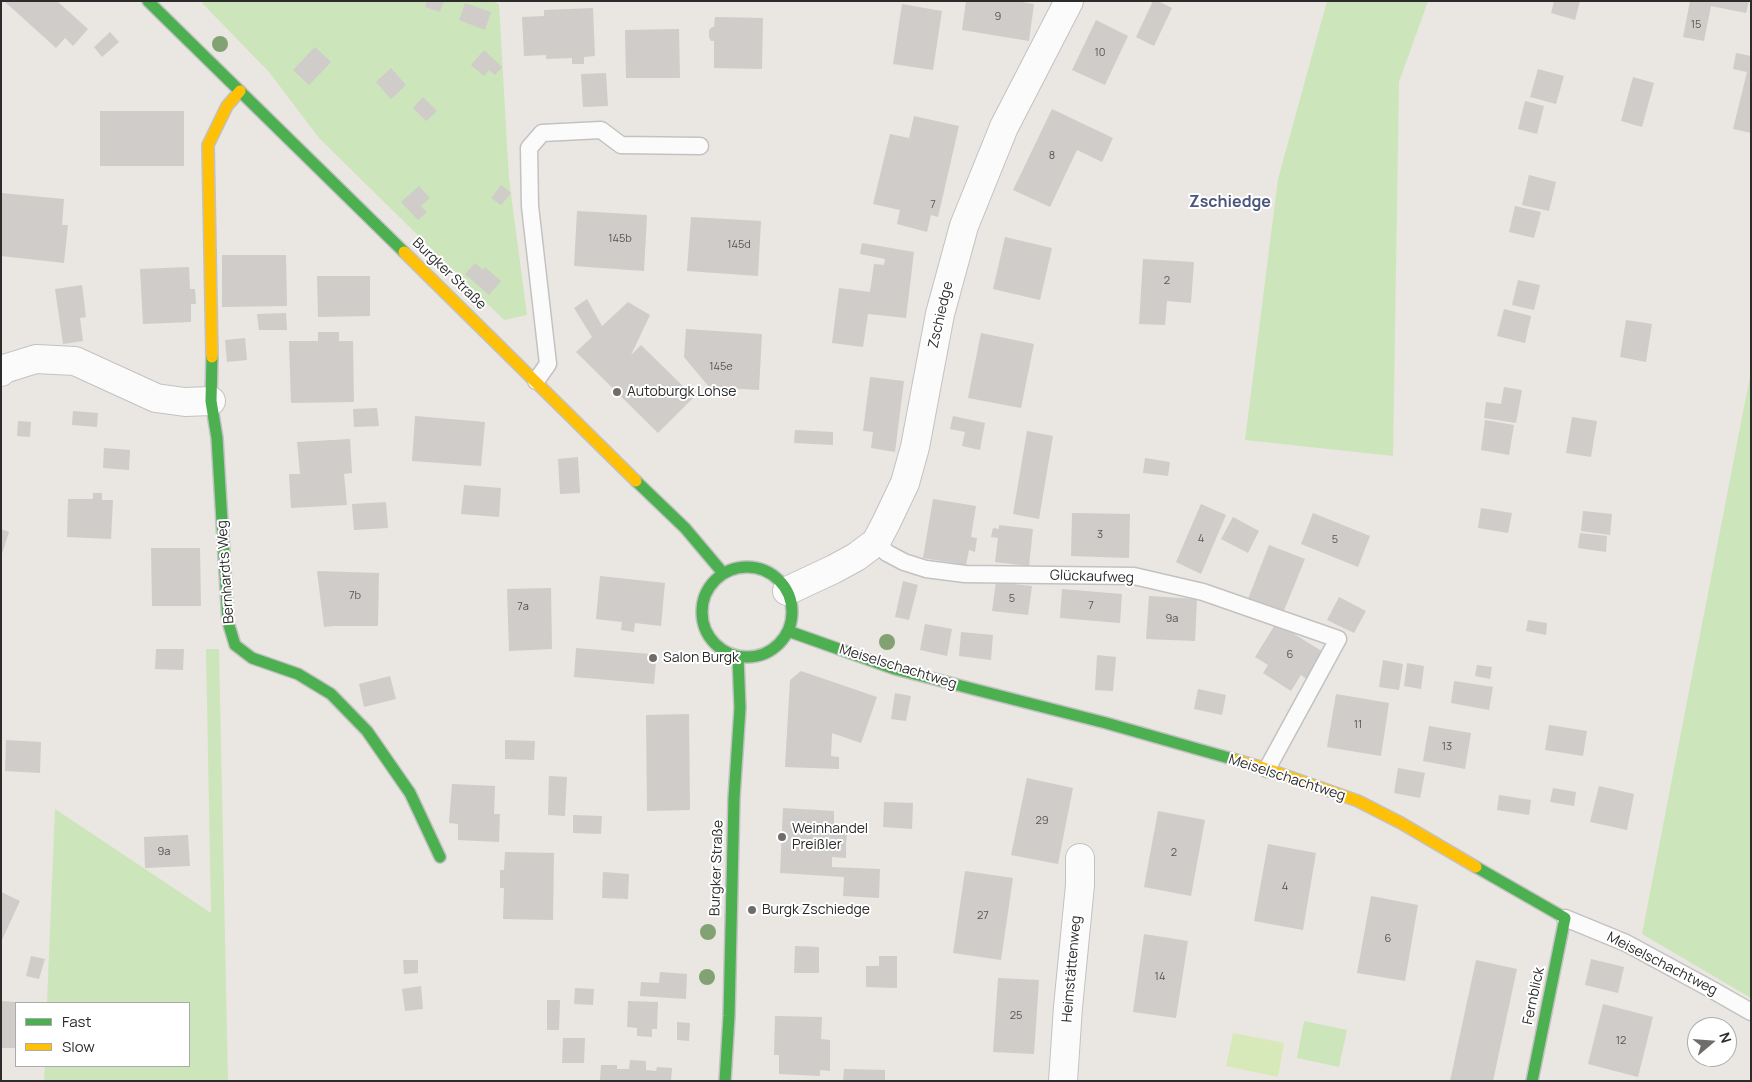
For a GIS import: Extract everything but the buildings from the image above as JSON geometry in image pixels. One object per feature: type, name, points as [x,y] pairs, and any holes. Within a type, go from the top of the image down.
[{"type":"street","name":"Zschiedge","points":[[787,591],[856,557],[876,542],[886,524],[905,483],[915,447],[940,314],[964,226],[1004,126],[1069,1]]},
{"type":"street","name":"Burgker Straße","points":[[153,3],[240,91],[685,528],[723,573]]},
{"type":"street","name":"Bernhardts Weg","points":[[240,91],[227,106],[208,145],[212,347],[211,401],[217,438],[228,622],[235,645],[252,658],[298,674],[331,694],[367,731],[410,793],[440,857]]},
{"type":"street","points":[[1,372],[4,369],[36,359],[75,361],[156,398],[185,402],[211,401]]},
{"type":"street","points":[[747,566],[759,568],[770,573],[780,581],[787,591],[792,611],[788,630],[780,643],[766,653],[751,657],[738,657],[724,651],[712,641],[704,628],[701,612],[704,597],[711,584],[723,573],[734,568],[747,566]]},
{"type":"street","name":"Meiselschachtweg","points":[[788,630],[895,669],[1106,723],[1267,769],[1366,806],[1401,823],[1565,918]]},
{"type":"street","name":"Burgker Straße","points":[[725,1081],[729,1016],[734,798],[740,708],[738,657]]},
{"type":"street","name":"Heimstättenweg","points":[[1064,1081],[1068,1007],[1080,885],[1080,858]]},
{"type":"street","name":"Fernblick","points":[[1532,1081],[1565,918]]},
{"type":"lane","points":[[536,381],[548,364],[530,206],[529,148],[542,133],[600,130],[621,145],[700,146]]},
{"type":"lane","name":"Glückaufweg","points":[[876,542],[886,553],[904,562],[926,569],[965,574],[1134,576],[1203,592],[1338,639],[1267,769]]},
{"type":"lane","name":"Meiselschachtweg","points":[[1565,918],[1626,943],[1751,1012]]},
{"type":"green space","points":[[205,1],[491,1],[499,4],[509,179],[527,315],[504,320],[319,138],[269,72],[202,3]]},
{"type":"green space","points":[[1327,1],[1428,1],[1399,82],[1393,456],[1245,440],[1278,179]]},
{"type":"green space","points":[[1751,371],[1751,998],[1642,934]]},
{"type":"green space","points":[[206,649],[219,649],[228,1081],[44,1081],[45,1067],[190,1067],[190,1002],[47,1002],[55,809],[211,913]]},
{"type":"green space","points":[[1304,1021],[1347,1030],[1339,1067],[1297,1058]]},
{"type":"green space","points":[[1233,1033],[1284,1043],[1278,1077],[1226,1066]]},
{"type":"traffic: fast","points":[[148,1],[404,252]]},
{"type":"traffic: fast","points":[[212,357],[211,401],[217,438],[228,622],[235,645],[252,658],[298,674],[331,694],[367,731],[410,793],[440,857]]},
{"type":"traffic: fast","points":[[636,481],[685,528],[723,573]]},
{"type":"traffic: fast","points":[[747,567],[764,570],[779,580],[789,595],[792,612],[789,629],[779,644],[764,654],[747,657],[730,654],[715,644],[705,629],[702,612],[705,595],[715,580],[730,570],[747,567]]},
{"type":"traffic: fast","points":[[788,631],[895,669],[1106,723],[1236,760]]},
{"type":"traffic: fast","points":[[725,1081],[729,1016],[734,798],[740,708],[738,657]]},
{"type":"traffic: fast","points":[[1476,867],[1565,918],[1532,1081]]},
{"type":"traffic: slow","points":[[212,357],[208,145],[227,106],[240,91]]},
{"type":"traffic: slow","points":[[404,252],[636,481]]},
{"type":"traffic: slow","points":[[1236,760],[1358,801],[1401,823],[1476,867]]},
{"type":"place","name":"Autoburgk Lohse","points":[[617,392]]},
{"type":"place","name":"Salon Burgk","points":[[653,658]]},
{"type":"place","name":"Weinhandel Preißler","points":[[782,837]]},
{"type":"place","name":"Burgk Zschiedge","points":[[752,910]]},
{"type":"district","name":"Zschiedge","points":[[1230,203]]}]
